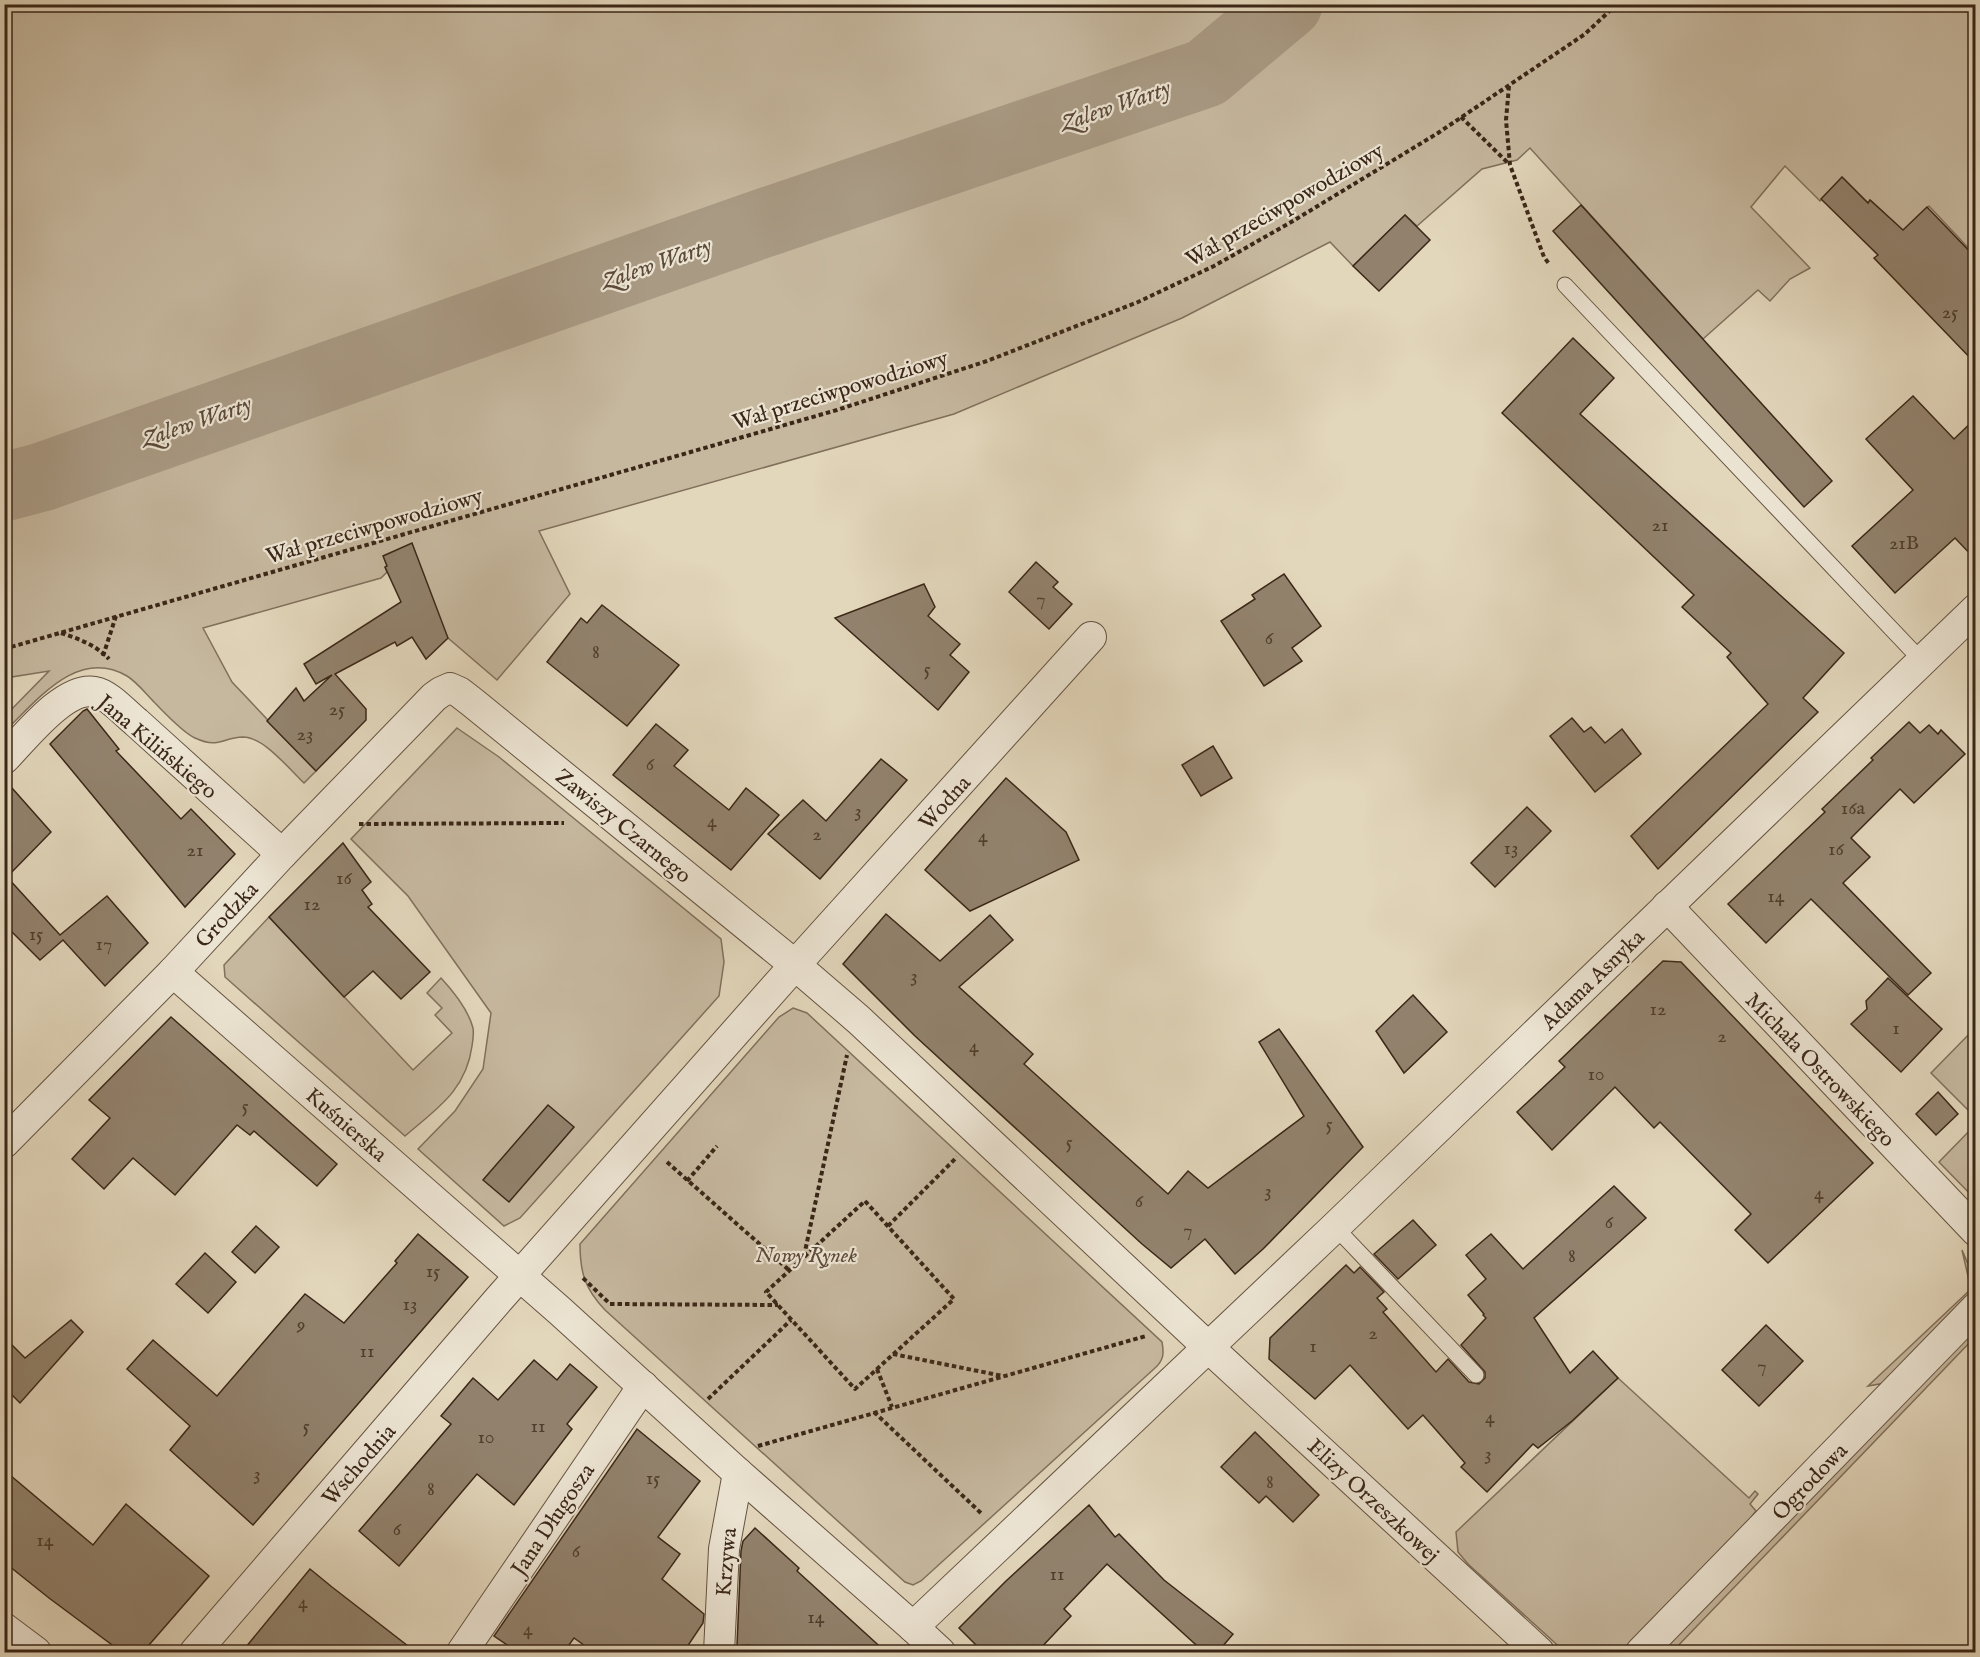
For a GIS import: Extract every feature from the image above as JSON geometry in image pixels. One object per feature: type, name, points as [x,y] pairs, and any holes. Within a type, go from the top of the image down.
[{"type":"street","name":"Adama Asnyka","points":[[1209,1348],[1976,609]]},
{"type":"street","name":"Wodna","points":[[795,965],[1091,637]]},
{"type":"street","name":"Zawiszy Czarnego","points":[[450,688],[465,696],[795,965]]},
{"type":"street","name":"Grodzka","points":[[4,1143],[173,972],[282,854],[434,697],[450,688]]},
{"type":"street","name":"Jana Kilińskiego","points":[[4,759],[58,704],[74,693],[95,692],[112,702],[136,722],[282,854]]},
{"type":"street","name":"Michała Ostrowskiego","points":[[1667,906],[1976,1231]]},
{"type":"street","points":[[913,1627],[1209,1348],[859,1020],[795,965],[520,1276],[940,1653]]},
{"type":"street","name":"Kuśnierska","points":[[173,972],[520,1276]]},
{"type":"street","name":"Wschodnia","points":[[195,1653],[520,1276]]},
{"type":"street","name":"Ogrodowa","points":[[1641,1653],[1976,1308]]},
{"type":"street","name":"Elizy Orzeszkowej","points":[[1209,1348],[1539,1653]]},
{"type":"street","name":"Jana Długosza","points":[[462,1653],[643,1386]]},
{"type":"street","name":"Krzywa","points":[[719,1653],[724,1549],[738,1473]]},
{"type":"street","points":[[4,1628],[36,1653]]},
{"type":"lane","points":[[1565,285],[1921,660]]},
{"type":"lane","points":[[1335,1227],[1476,1375]]},
{"type":"path","name":"Wał przeciwpowodziowy","points":[[4,650],[837,410],[987,361],[1137,302],[1214,266],[1293,221],[1461,117],[1585,34],[1617,4]]},
{"type":"path","points":[[1509,85],[1506,120],[1510,165],[1544,257],[1565,285]]},
{"type":"path","points":[[1461,117],[1510,165]]},
{"type":"path","points":[[95,692],[116,616]]},
{"type":"path","points":[[356,824],[574,823]]},
{"type":"path","points":[[804,1258],[847,1051]]},
{"type":"path","points":[[687,1181],[717,1146]]},
{"type":"path","points":[[888,1226],[959,1155]]},
{"type":"path","points":[[665,1161],[789,1271]]},
{"type":"path","points":[[865,1202],[954,1299],[855,1389],[766,1292],[804,1258],[865,1202]]},
{"type":"path","points":[[583,1278],[610,1304],[778,1305]]},
{"type":"path","points":[[706,1401],[791,1320]]},
{"type":"path","points":[[755,1447],[1153,1334]]},
{"type":"path","points":[[893,1354],[1004,1376]]},
{"type":"path","points":[[877,1369],[892,1407]]},
{"type":"path","points":[[874,1412],[987,1519]]},
{"type":"green space","points":[[4,5],[1975,5],[1975,255],[1929,206],[1891,242],[1884,213],[1871,201],[1868,203],[1842,177],[1820,201],[1785,166],[1751,207],[1810,268],[1790,279],[1770,301],[1758,290],[1703,339],[1530,148],[1517,160],[1482,169],[1417,226],[1405,215],[1353,266],[1330,242],[1182,318],[954,414],[539,531],[570,594],[497,680],[448,638],[385,567],[387,572],[381,578],[203,628],[232,682],[316,771],[304,783],[268,748],[251,738],[243,737],[210,743],[195,738],[173,722],[134,681],[109,669],[93,668],[77,672],[62,680],[33,703],[8,728],[5,725],[5,716],[49,671],[5,678]]},
{"type":"green space","points":[[457,728],[499,757],[721,939],[724,962],[719,996],[520,1218],[504,1226],[418,1149],[455,1111],[483,1069],[491,1013],[408,896],[351,839]]},
{"type":"green space","points":[[269,917],[413,1070],[452,1033],[435,1015],[442,1008],[427,993],[441,978],[456,995],[473,1028],[469,1062],[448,1098],[405,1136],[225,977],[224,965]]},
{"type":"green space","name":"Nowy Rynek","points":[[793,1008],[807,1013],[1162,1342],[1163,1356],[1155,1368],[921,1581],[913,1585],[905,1582],[605,1310],[588,1288],[581,1264],[580,1244],[779,1017]]},
{"type":"green space","points":[[1975,1028],[1975,1117],[1931,1073]]},
{"type":"green space","points":[[1975,1125],[1975,1199],[1939,1162]]},
{"type":"green space","points":[[1962,1250],[1975,1280],[1975,1293],[1885,1383],[1868,1386],[1971,1289]]},
{"type":"green space","points":[[1975,1324],[1975,1337],[1672,1652],[1658,1652]]},
{"type":"green space","points":[[1618,1378],[1749,1498],[1755,1491],[1758,1494],[1750,1504],[1756,1511],[1736,1538],[1627,1651],[1565,1652],[1468,1564],[1458,1552],[1456,1532]]},
{"type":"building","points":[[1842,177],[1868,203],[1870,200],[1903,230],[1927,207],[1976,258],[1976,364],[1874,258],[1878,255],[1821,199]]},
{"type":"building","points":[[1581,205],[1832,481],[1804,507],[1553,231]]},
{"type":"building","points":[[1405,215],[1430,240],[1379,291],[1353,266]]},
{"type":"building","points":[[1573,338],[1614,378],[1580,414],[1844,653],[1803,698],[1818,712],[1658,869],[1631,836],[1768,704],[1727,657],[1731,653],[1682,607],[1694,595],[1502,413]]},
{"type":"building","points":[[1913,396],[1954,439],[1976,418],[1976,560],[1955,538],[1895,593],[1852,546],[1913,490],[1866,439]]},
{"type":"building","points":[[412,543],[448,638],[426,659],[412,637],[397,646],[395,642],[335,674],[366,709],[366,720],[316,771],[267,721],[296,688],[304,701],[332,675],[316,684],[304,664],[401,602],[385,567],[387,566],[383,556]]},
{"type":"building","points":[[1036,562],[1058,582],[1053,587],[1072,604],[1049,629],[1009,592]]},
{"type":"building","points":[[1284,574],[1321,626],[1292,648],[1302,661],[1264,686],[1221,621],[1255,599],[1252,595]]},
{"type":"building","points":[[924,584],[935,607],[928,616],[960,644],[950,655],[969,672],[938,710],[835,618]]},
{"type":"building","points":[[602,605],[679,665],[627,726],[547,662],[581,618],[587,623]]},
{"type":"building","points":[[87,709],[119,749],[116,751],[181,819],[191,809],[235,854],[185,907],[50,744]]},
{"type":"building","points":[[1572,718],[1584,732],[1591,727],[1605,743],[1622,729],[1641,754],[1595,792],[1550,736]]},
{"type":"building","points":[[1909,722],[1920,733],[1929,725],[1938,734],[1941,730],[1965,754],[1914,803],[1900,789],[1851,838],[1870,857],[1843,883],[1931,973],[1908,995],[1811,899],[1766,943],[1728,904],[1825,812],[1822,809]]},
{"type":"building","points":[[656,724],[688,750],[674,766],[729,810],[746,788],[779,815],[731,870],[613,775]]},
{"type":"building","points":[[1213,746],[1232,778],[1201,796],[1182,765]]},
{"type":"building","points":[[881,759],[907,780],[820,879],[768,834],[803,800],[826,821]]},
{"type":"building","points":[[1006,778],[1066,832],[1079,860],[970,911],[925,870]]},
{"type":"building","points":[[4,779],[51,832],[7,877],[60,935],[107,896],[148,943],[105,986],[63,940],[40,960],[4,924]]},
{"type":"building","points":[[1527,807],[1551,831],[1495,887],[1471,863]]},
{"type":"building","points":[[343,843],[371,882],[362,890],[372,904],[368,907],[430,972],[401,999],[373,971],[344,997],[269,917]]},
{"type":"building","points":[[886,914],[940,961],[990,915],[1013,940],[959,987],[1033,1054],[1024,1064],[1168,1194],[1188,1171],[1208,1188],[1304,1116],[1259,1042],[1279,1029],[1363,1147],[1263,1249],[1235,1274],[1205,1239],[1171,1268],[915,1036],[843,964]]},
{"type":"building","points":[[1663,961],[1681,962],[1873,1163],[1768,1263],[1735,1230],[1751,1214],[1660,1122],[1654,1128],[1615,1087],[1552,1150],[1517,1112],[1565,1067],[1559,1061]]},
{"type":"building","points":[[1888,978],[1942,1029],[1901,1072],[1851,1024],[1867,1009],[1866,1001]]},
{"type":"building","points":[[1413,995],[1447,1032],[1404,1073],[1376,1031]]},
{"type":"building","points":[[171,1017],[337,1164],[317,1186],[254,1131],[250,1135],[237,1125],[175,1195],[133,1158],[104,1189],[72,1159],[110,1118],[89,1100]]},
{"type":"building","points":[[1938,1092],[1958,1114],[1936,1135],[1916,1114]]},
{"type":"building","points":[[548,1105],[574,1127],[509,1202],[483,1180]]},
{"type":"building","points":[[1614,1186],[1646,1218],[1534,1318],[1570,1373],[1593,1351],[1618,1378],[1572,1421],[1538,1448],[1533,1444],[1487,1492],[1461,1467],[1465,1463],[1423,1415],[1408,1429],[1350,1365],[1315,1399],[1269,1359],[1270,1338],[1346,1265],[1354,1273],[1360,1267],[1384,1292],[1377,1298],[1387,1309],[1383,1312],[1436,1372],[1448,1359],[1469,1382],[1479,1384],[1485,1378],[1485,1372],[1461,1345],[1486,1318],[1468,1295],[1486,1279],[1466,1255],[1491,1234],[1523,1269]]},
{"type":"building","points":[[1413,1220],[1436,1245],[1398,1279],[1374,1254]]},
{"type":"building","points":[[256,1226],[279,1247],[255,1273],[232,1252]]},
{"type":"building","points":[[418,1234],[468,1277],[253,1525],[170,1450],[190,1426],[127,1369],[153,1340],[217,1396],[305,1294],[344,1323],[397,1263],[395,1261]]},
{"type":"building","points":[[205,1253],[236,1282],[208,1313],[176,1284]]},
{"type":"building","points":[[71,1320],[83,1332],[20,1403],[4,1387],[4,1337],[25,1358]]},
{"type":"building","points":[[1766,1325],[1803,1361],[1759,1406],[1722,1370]]},
{"type":"building","points":[[534,1360],[557,1380],[570,1364],[597,1387],[567,1424],[572,1429],[514,1505],[477,1474],[399,1566],[359,1531],[451,1424],[441,1416],[473,1378],[498,1400]]},
{"type":"building","points":[[637,1429],[700,1481],[658,1537],[680,1554],[662,1579],[704,1614],[703,1623],[683,1653],[595,1653],[574,1638],[563,1653],[519,1653],[494,1636]]},
{"type":"building","points":[[1255,1432],[1319,1495],[1293,1522],[1266,1496],[1259,1503],[1221,1467]]},
{"type":"building","points":[[4,1470],[93,1545],[126,1504],[209,1576],[142,1653],[123,1653],[4,1562]]},
{"type":"building","points":[[1089,1505],[1115,1537],[1119,1534],[1164,1580],[1233,1634],[1217,1653],[1205,1653],[1107,1564],[1064,1609],[1071,1616],[1036,1653],[984,1653],[959,1628],[1006,1581]]},
{"type":"building","points":[[755,1528],[799,1568],[797,1571],[887,1653],[750,1653],[749,1645],[737,1646],[741,1551],[743,1541]]},
{"type":"building","points":[[310,1569],[332,1587],[417,1653],[241,1653]]},
{"type":"waterway","name":"Zalew Warty","points":[[4,487],[42,477],[755,226],[1206,73],[1288,4]]}]
